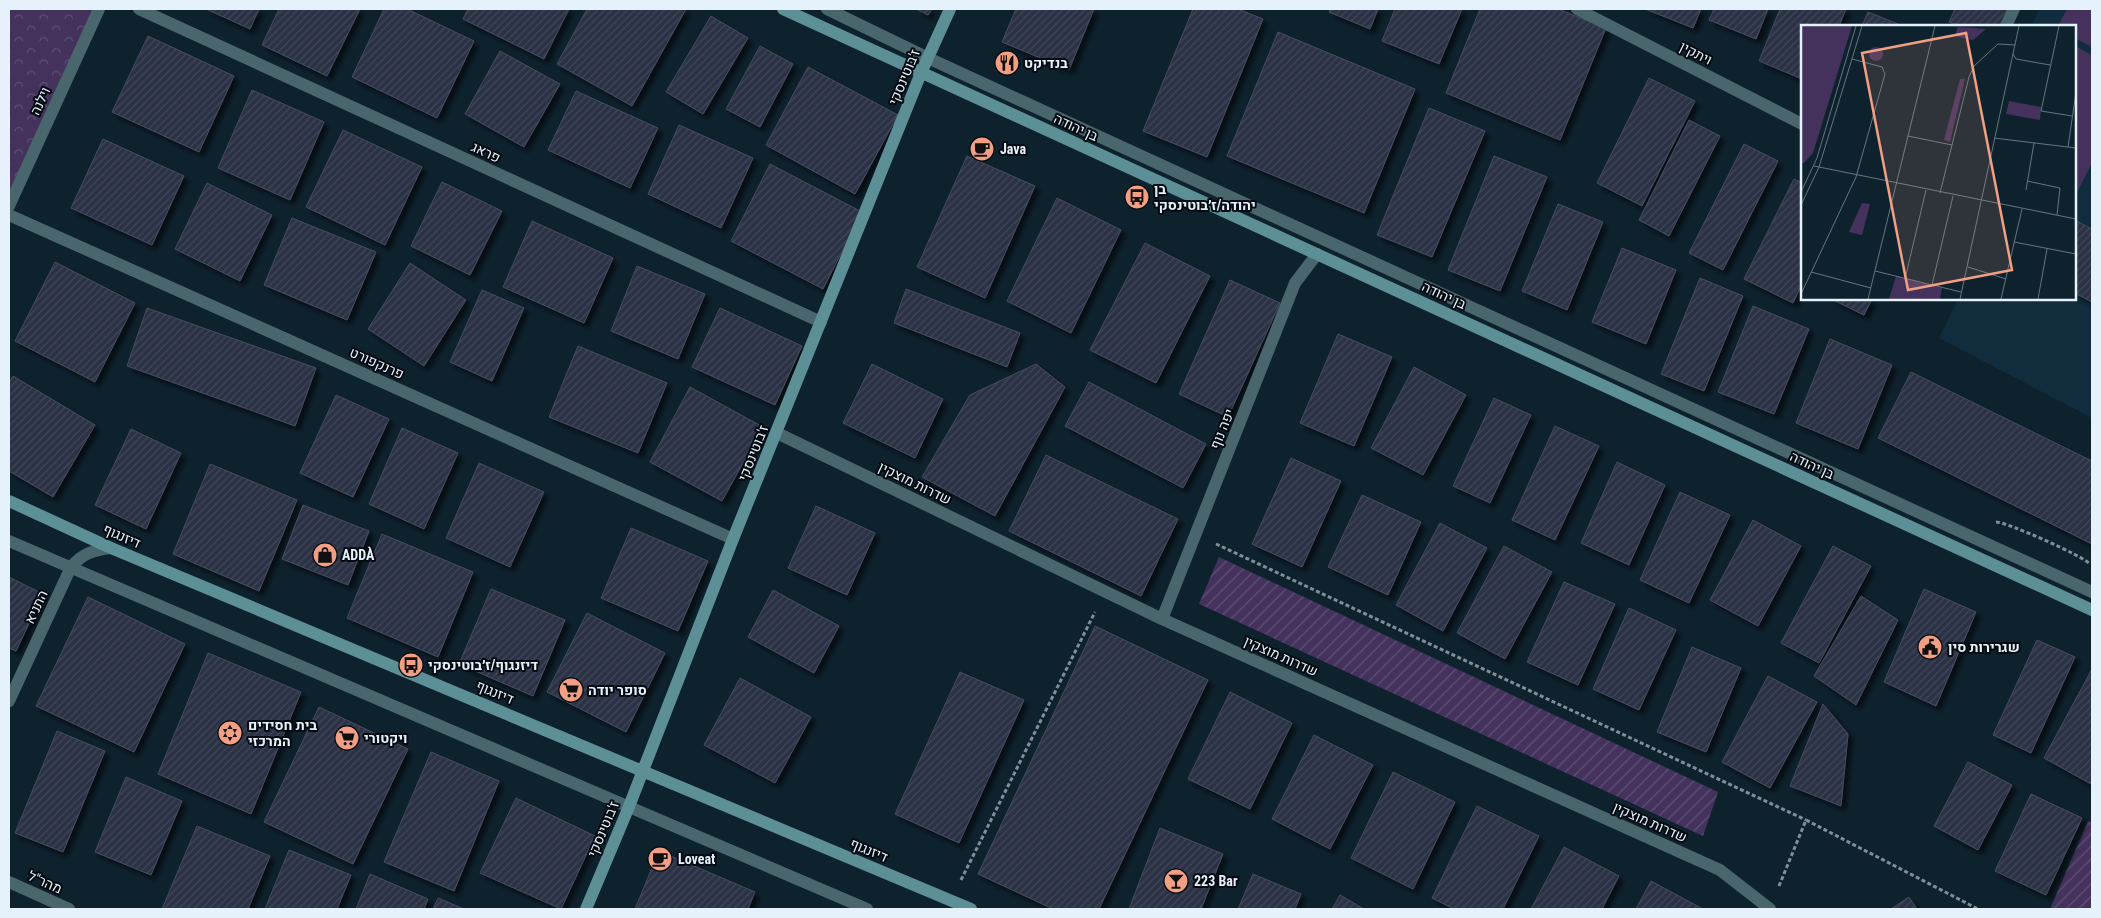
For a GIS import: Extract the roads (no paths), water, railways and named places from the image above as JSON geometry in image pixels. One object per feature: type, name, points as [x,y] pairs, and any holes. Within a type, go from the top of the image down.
[{"type":"street","name":"וילנה","points":[[9,206],[99,9]]},
{"type":"street","name":"פראג","points":[[138,9],[821,322]]},
{"type":"street","name":"בן יהודה","points":[[784,9],[2092,610]]},
{"type":"street","name":"בן יהודה","points":[[827,9],[928,58],[2092,592]]},
{"type":"street","name":"ז'בוטינסקי","points":[[586,909],[643,771],[921,73],[950,9]]},
{"type":"street","name":"ויתקין","points":[[1577,9],[1801,123]]},
{"type":"street","points":[[2006,25],[2014,9]]},
{"type":"street","name":"פרנקפורט","points":[[9,215],[734,539]]},
{"type":"street","name":"יפה נוף","points":[[1162,619],[1295,283],[1317,254]]},
{"type":"street","name":"שדרות מוצקין","points":[[777,433],[1162,619],[1720,870],[1769,909]]},
{"type":"street","name":"דיזנגוף","points":[[9,501],[111,548],[972,909]]},
{"type":"street","points":[[9,541],[867,909]]},
{"type":"street","name":"התניא","points":[[9,701],[72,567],[80,556],[94,550],[111,548]]},
{"type":"street","name":"מהר\"ל","points":[[9,882],[70,909]]},
{"type":"place","name":"בנדיקט","points":[[1007,63]]},
{"type":"place","name":"Java","points":[[982,149]]},
{"type":"place","name":"בן יהודה/ז׳בוטינסקי","points":[[1137,197]]},
{"type":"place","name":"ADDÀ","points":[[325,555]]},
{"type":"place","name":"שגרירות סין","points":[[1930,647]]},
{"type":"place","name":"דיזנגוף/ז׳בוטינסקי","points":[[411,665]]},
{"type":"place","name":"סופר יודה","points":[[571,690]]},
{"type":"place","name":"בית חסידים המרכזי","points":[[230,733]]},
{"type":"place","name":"ויקטורי","points":[[347,738]]},
{"type":"place","name":"Loveat","points":[[660,859]]},
{"type":"place","name":"223 Bar","points":[[1176,881]]}]
